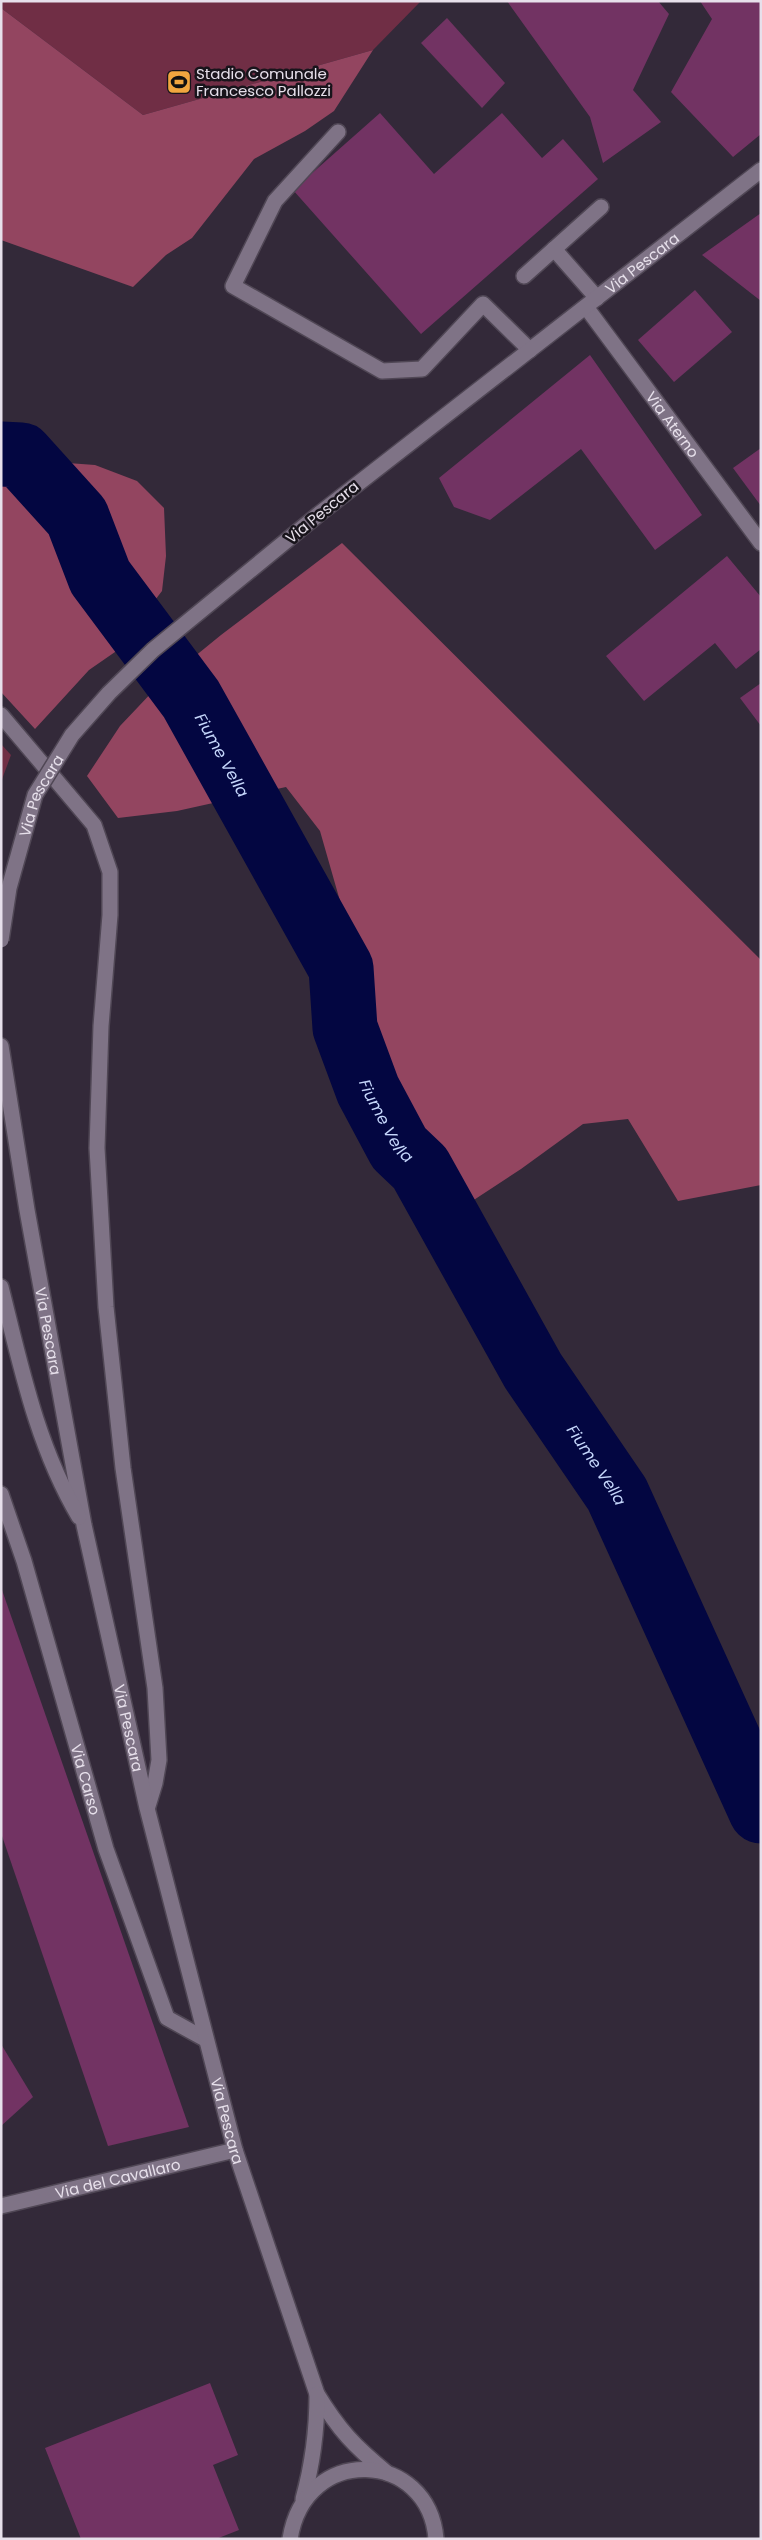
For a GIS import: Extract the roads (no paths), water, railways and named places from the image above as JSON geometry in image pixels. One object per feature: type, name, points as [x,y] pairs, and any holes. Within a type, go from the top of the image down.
[{"type":"street","points":[[338,132],[276,202],[233,286],[382,371],[422,369],[483,304],[530,350]]},
{"type":"street","name":"Via Pescara","points":[[1,940],[9,888],[35,795],[72,735],[108,693],[153,650],[319,514],[761,170]]},
{"type":"street","points":[[524,276],[600,207]]},
{"type":"street","name":"Via Aterno","points":[[554,249],[761,543]]},
{"type":"street","points":[[1,716],[94,825],[110,872],[110,915],[100,1026],[97,1148],[106,1307],[124,1468],[155,1688],[158,1760],[155,1783],[147,1808]]},
{"type":"street","name":"Via Pescara","points":[[1,1046],[27,1210],[84,1525],[147,1808],[235,2150],[317,2394],[334,2422],[355,2447],[387,2473]]},
{"type":"street","points":[[1,1288],[41,1436],[52,1467],[84,1525]]},
{"type":"street","name":"Via Carso","points":[[1,1494],[24,1561],[106,1849],[167,2018],[205,2039]]},
{"type":"street","name":"Via del Cavallaro","points":[[1,2206],[235,2150]]},
{"type":"street","name":"Via Pescara","points":[[302,2502],[312,2466],[317,2436],[317,2394]]},
{"type":"street","points":[[282,2539],[302,2502],[318,2485],[339,2473],[363,2469],[387,2473],[406,2482],[421,2497],[432,2516],[436,2539]]},
{"type":"street","points":[[290,2539],[293,2521]]},
{"type":"waterway","name":"Fiume Vella","points":[[1,454],[21,455],[77,517],[100,577],[191,699],[341,968],[345,1028],[368,1090],[399,1148],[420,1168],[533,1371],[617,1494],[761,1811]]},
{"type":"place","name":"Stadio Comunale Francesco Pallozzi","points":[[179,82]]}]
